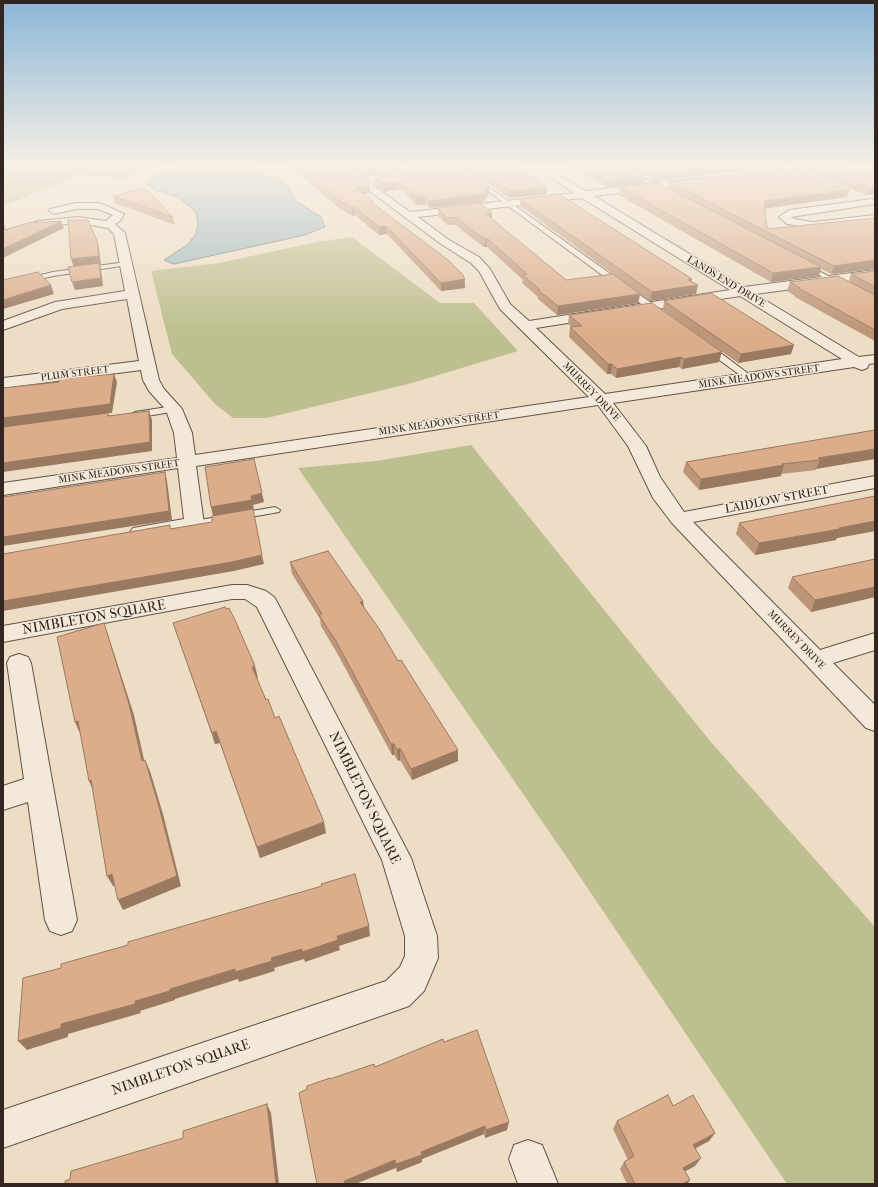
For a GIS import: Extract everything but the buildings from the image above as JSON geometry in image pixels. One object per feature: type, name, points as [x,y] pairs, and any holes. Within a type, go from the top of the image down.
[{"type":"street","points":[[28,221],[28,226]]},
{"type":"street","points":[[3,235],[28,226],[57,221]]},
{"type":"street","points":[[92,221],[112,226],[119,233],[151,380],[157,391],[174,409],[183,432],[194,524],[125,535]]},
{"type":"street","points":[[106,224],[111,221]]},
{"type":"street","name":"MURREY DRIVE","points":[[417,221],[445,242],[475,260],[491,278],[498,295],[505,306],[602,400],[637,446],[662,498],[679,519],[875,721]]},
{"type":"street","name":"LANDS END DRIVE","points":[[627,221],[875,373]]},
{"type":"street","points":[[790,221],[813,225],[845,221]]},
{"type":"street","points":[[525,326],[742,292],[875,274]]},
{"type":"street","points":[[3,326],[23,317],[60,305],[132,294]]},
{"type":"street","name":"MINK MEADOWS STREET","points":[[3,489],[875,359]]},
{"type":"street","name":"PLUM STREET","points":[[3,382],[147,365]]},
{"type":"street","name":"LAIDLOW STREET","points":[[679,519],[875,482]]},
{"type":"street","name":"NIMBLETON SQUARE","points":[[3,634],[232,592],[247,592],[258,596],[266,602],[396,858],[421,936],[422,958],[412,979],[397,994],[3,1129]]},
{"type":"street","points":[[815,660],[875,642]]},
{"type":"street","points":[[19,663],[61,920]]},
{"type":"street","points":[[3,798],[39,786]]},
{"type":"lane","points":[[532,221],[662,315]]},
{"type":"lane","points":[[3,286],[53,274],[126,264]]},
{"type":"lane","points":[[802,264],[850,289]]},
{"type":"lane","points":[[700,342],[750,378]]},
{"type":"lane","points":[[127,416],[174,409]]},
{"type":"lane","points":[[194,524],[275,510]]},
{"type":"green space","points":[[352,237],[440,303],[474,303],[518,351],[412,383],[267,418],[233,418],[215,404],[172,354],[151,271],[219,263],[317,242]]},
{"type":"green space","points":[[471,445],[710,741],[875,927],[875,1184],[787,1184],[568,859],[298,468],[376,461]]},
{"type":"water","points":[[198,221],[323,221],[325,227],[305,235],[174,264],[164,260],[187,245],[196,234]]}]
